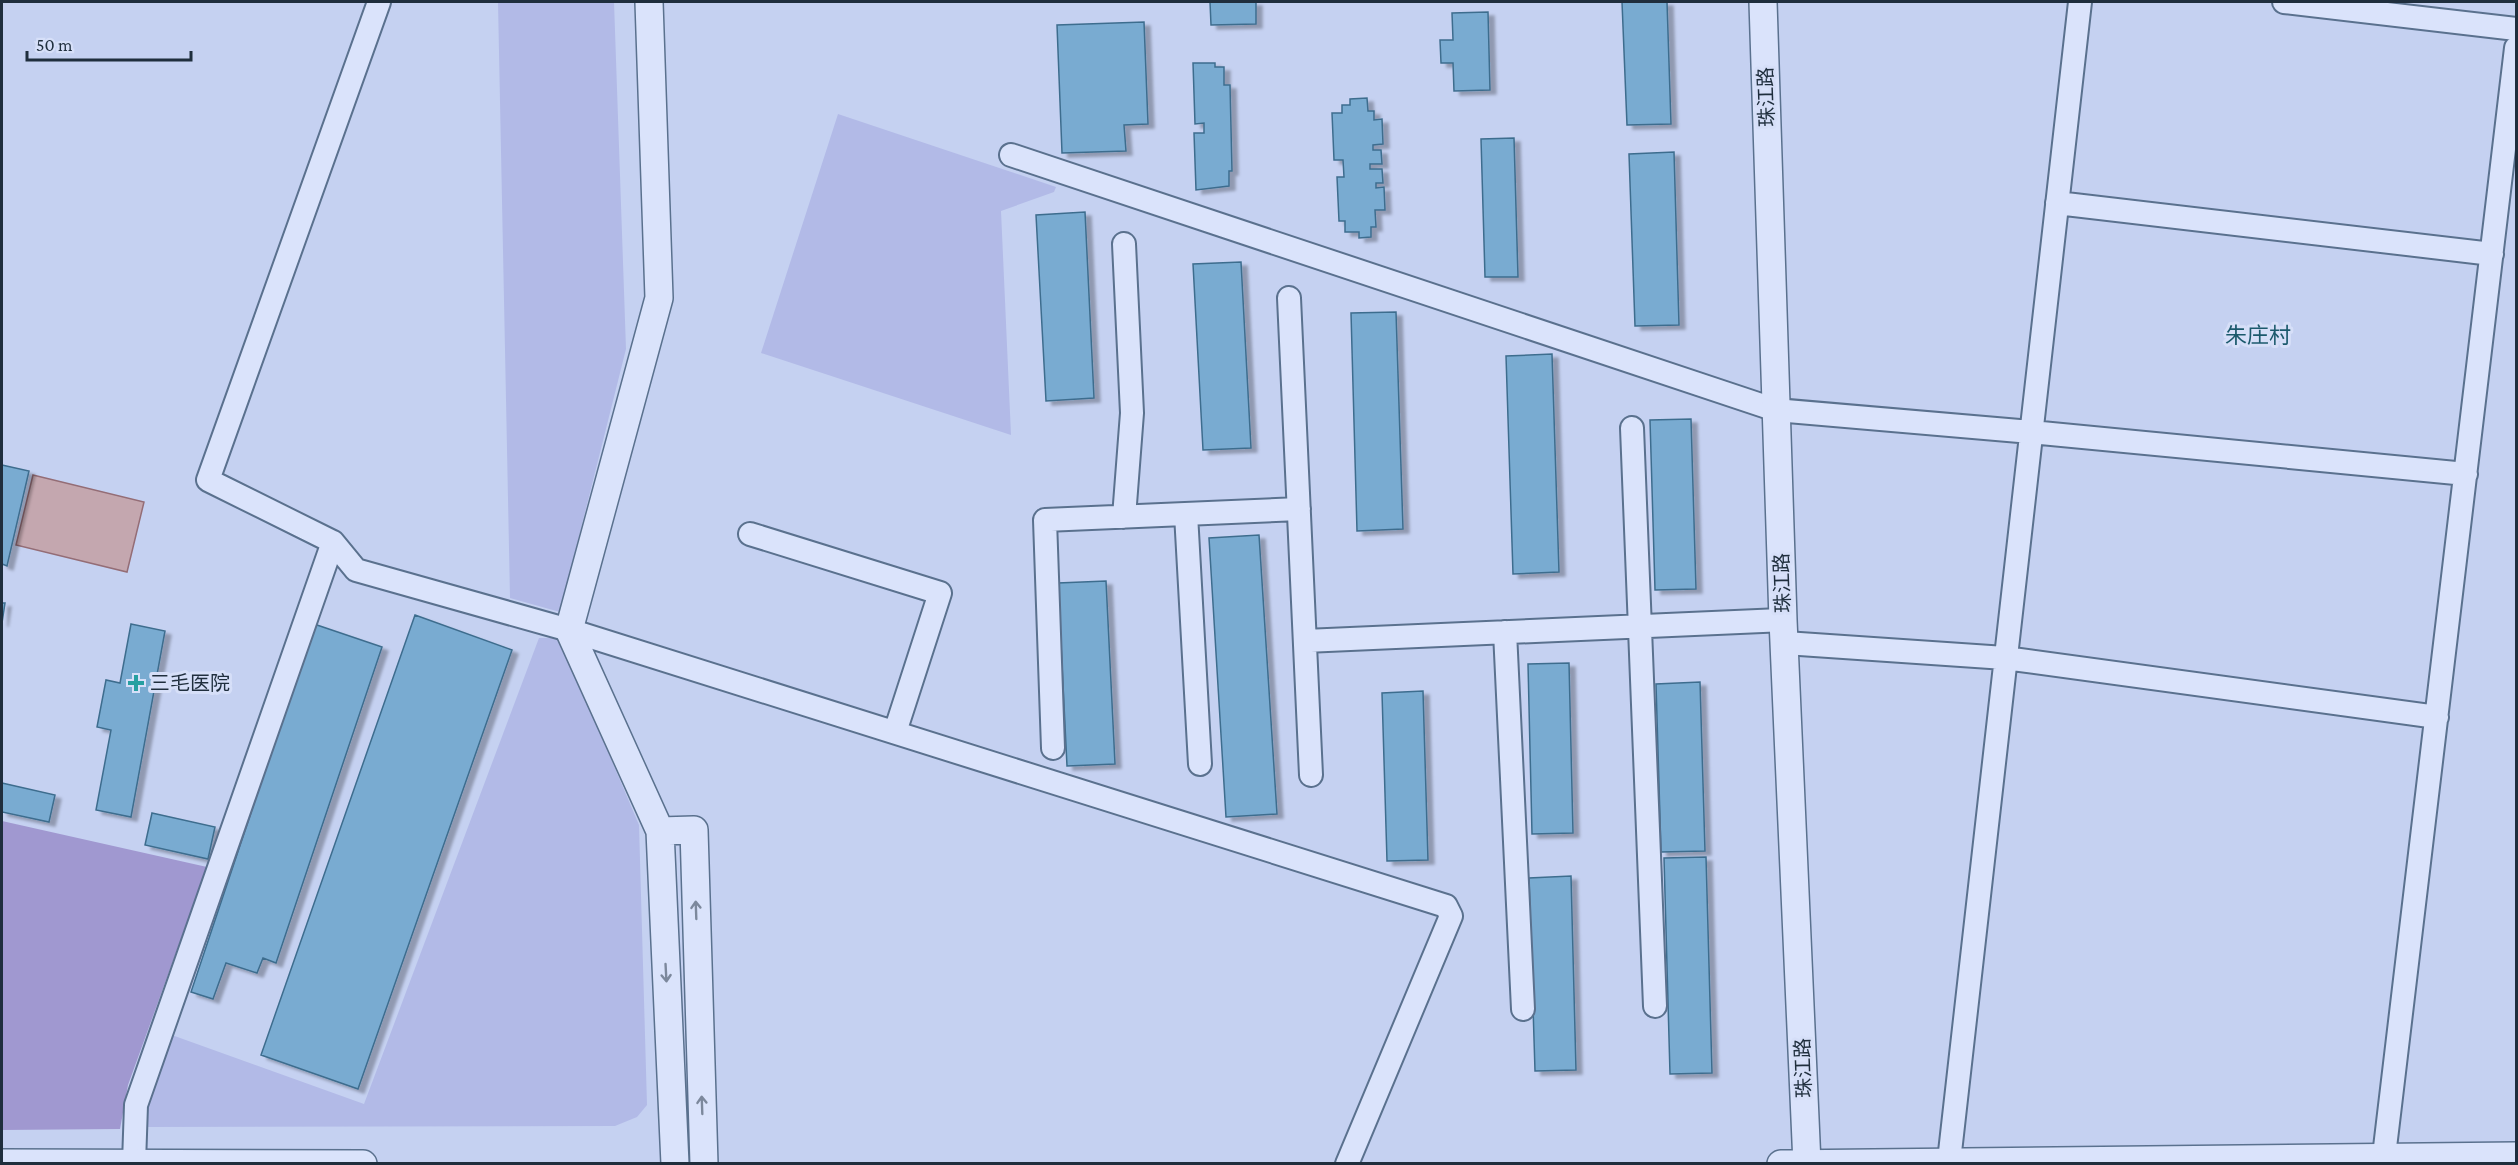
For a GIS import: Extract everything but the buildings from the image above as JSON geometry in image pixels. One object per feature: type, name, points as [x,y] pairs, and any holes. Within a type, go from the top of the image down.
[{"type":"street","points":[[379,2],[208,480],[333,542],[356,570],[570,630],[1446,906],[1451,916],[1347,1164]]},
{"type":"street","points":[[649,2],[659,298],[570,630],[660,831],[675,1164]]},
{"type":"street","name":"珠江路","points":[[1763,2],[1784,632],[1807,1163]]},
{"type":"street","points":[[1949,1161],[2080,2]]},
{"type":"street","points":[[2284,2],[2517,29]]},
{"type":"street","points":[[2384,1156],[2517,48]]},
{"type":"street","points":[[1011,155],[1776,410],[2466,474]]},
{"type":"street","points":[[2057,203],[2492,254]]},
{"type":"street","points":[[1124,244],[1132,413],[1124,517]]},
{"type":"street","points":[[1289,298],[1311,775]]},
{"type":"street","points":[[1632,428],[1655,1006]]},
{"type":"street","points":[[1053,748],[1045,520],[1299,510]]},
{"type":"street","points":[[1186,514],[1200,764]]},
{"type":"street","points":[[750,534],[940,593],[895,732]]},
{"type":"street","points":[[134,1163],[136,1105],[333,542]]},
{"type":"street","points":[[1305,641],[1640,626],[1784,632],[2005,658],[2437,717]]},
{"type":"street","points":[[1504,632],[1523,1009]]},
{"type":"street","points":[[660,831],[694,830],[704,1164]]},
{"type":"street","points":[[1781,1164],[2517,1156]]},
{"type":"street","points":[[2,1163],[363,1164]]},
{"type":"shaded area","points":[[498,2],[614,2],[626,349],[560,612],[510,598]]},
{"type":"shaded area","points":[[838,114],[1056,187],[1054,192],[1001,211],[1011,435],[761,353]]},
{"type":"shaded area","points":[[33,475],[144,502],[127,572],[16,545]]},
{"type":"shaded area","points":[[539,638],[560,638],[639,825],[647,1105],[637,1117],[615,1126],[143,1127],[144,1104],[169,1034],[364,1104]]},
{"type":"shaded area","points":[[2,821],[207,867],[128,1085],[120,1129],[2,1130]]},
{"type":"place","name":"三毛医院","points":[[136,683]]},
{"type":"district","name":"朱庄村","points":[[2258,335]]}]
